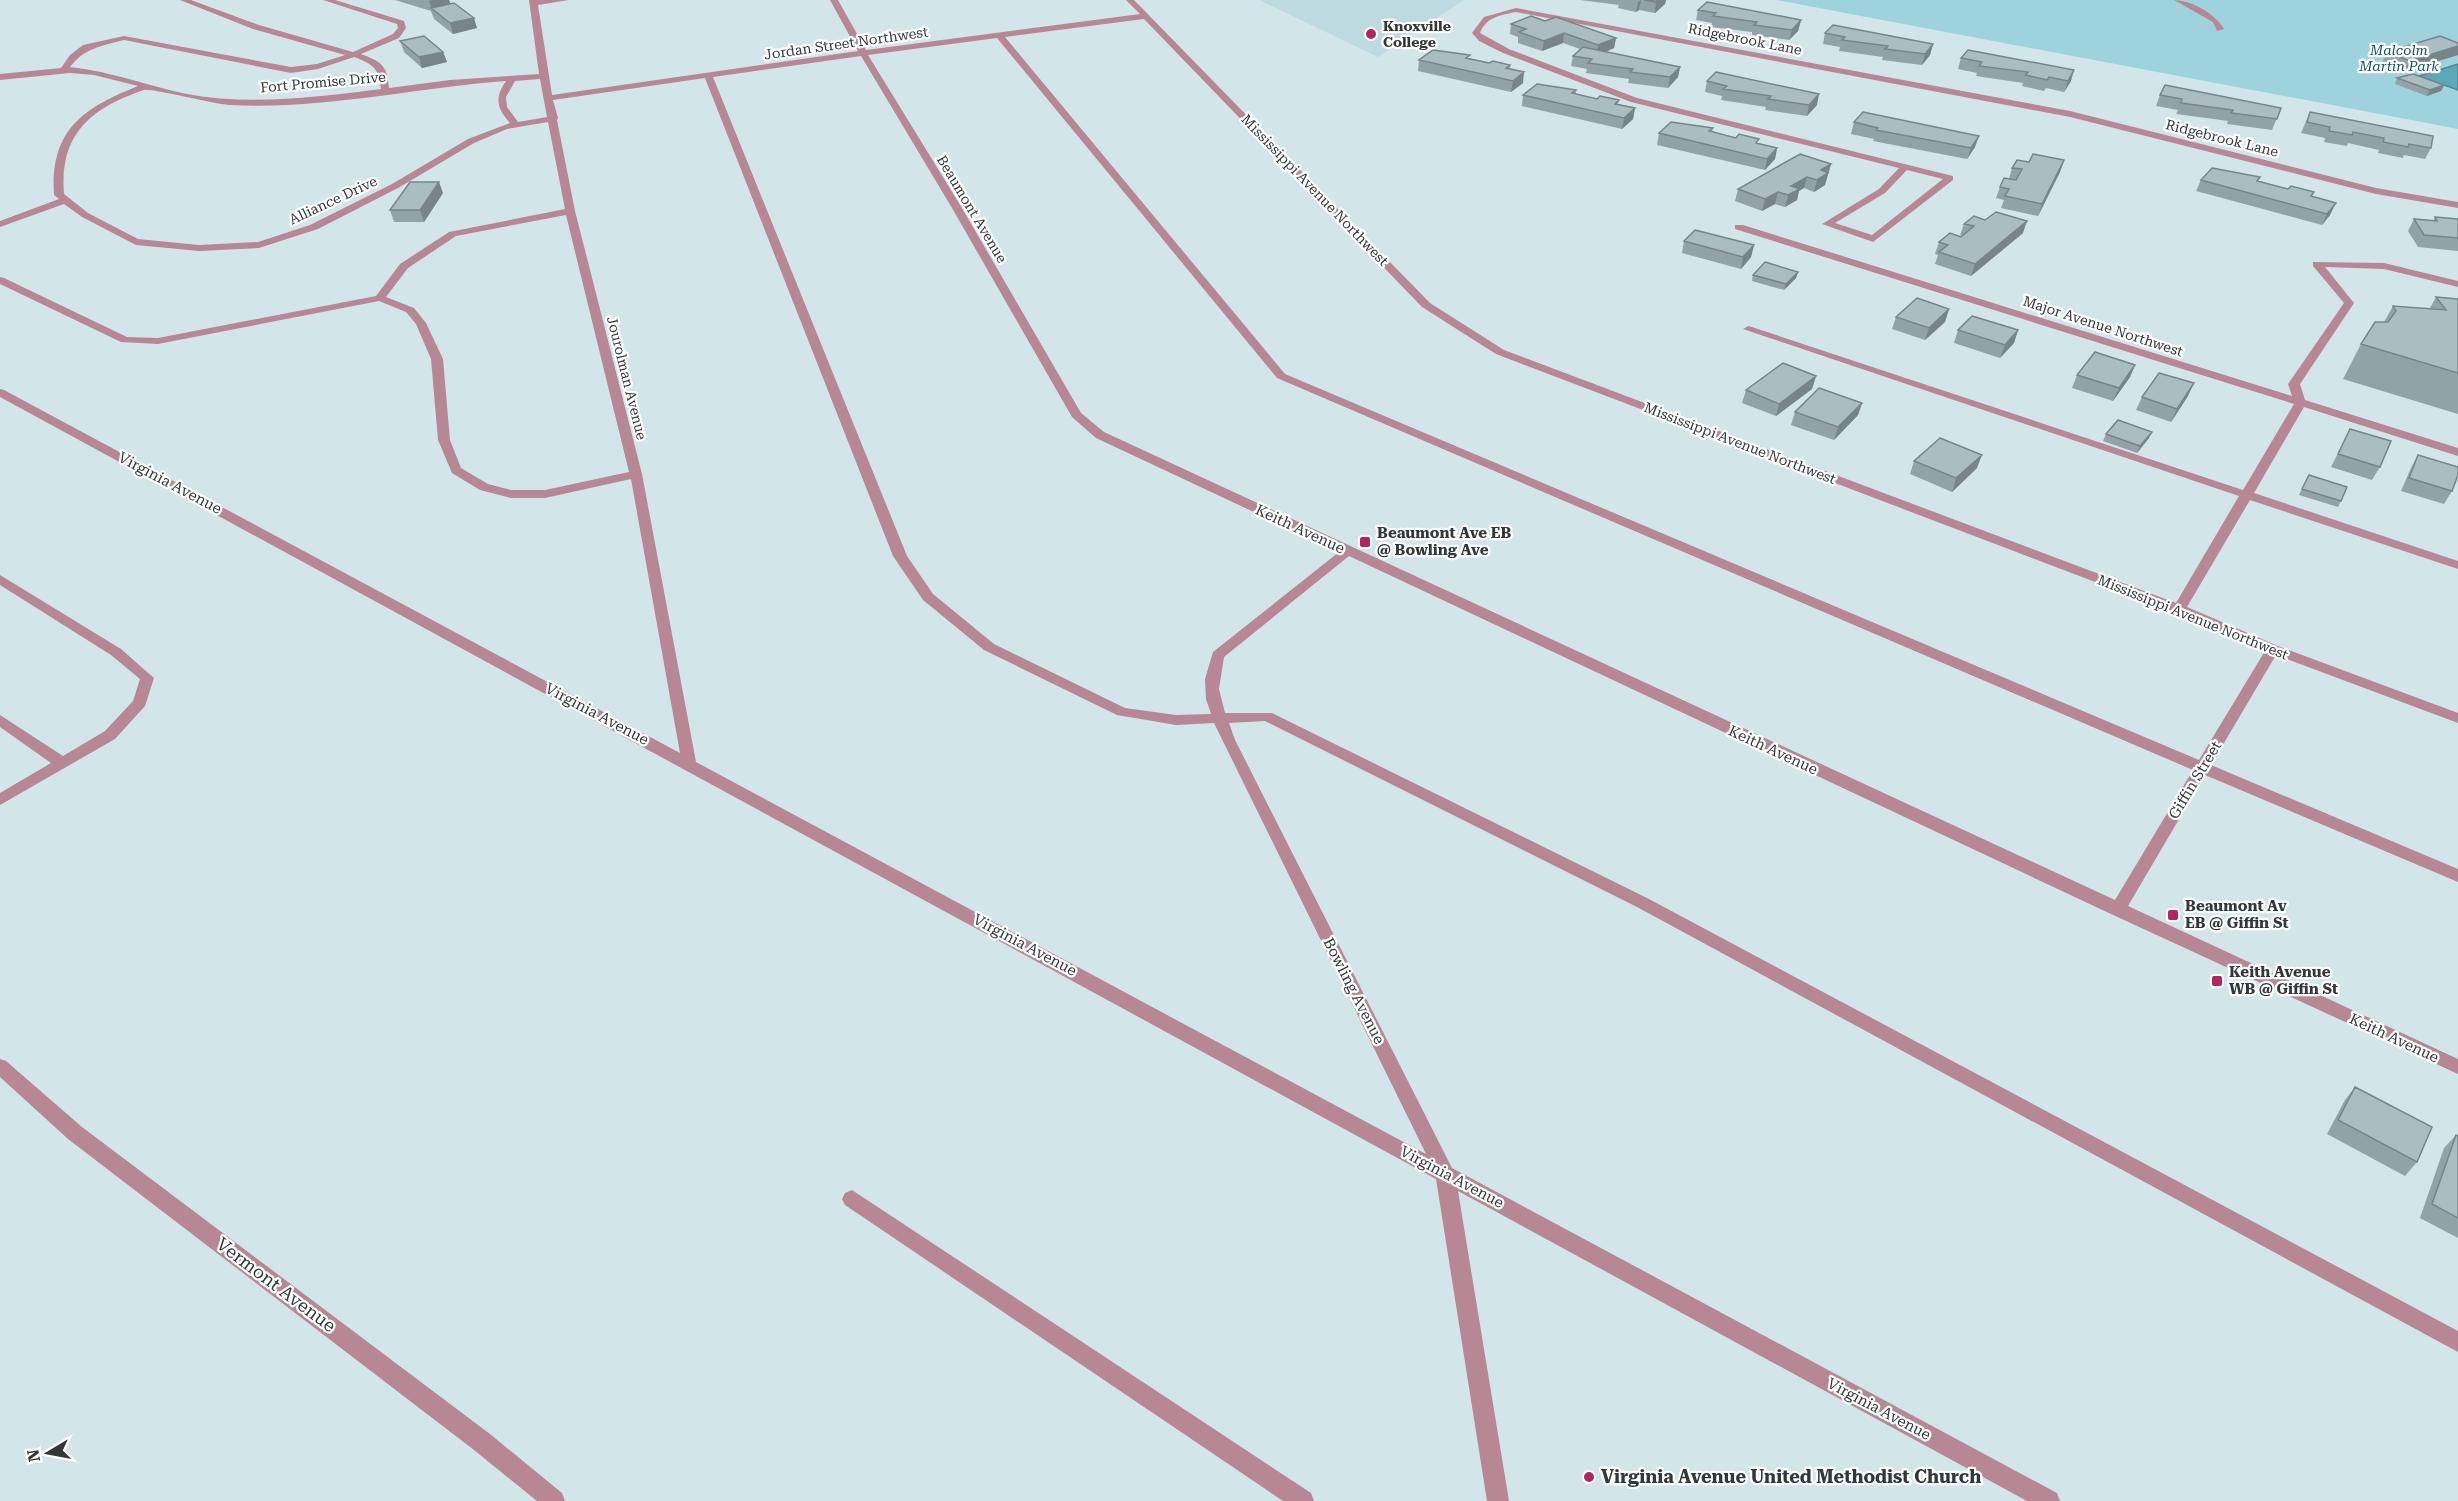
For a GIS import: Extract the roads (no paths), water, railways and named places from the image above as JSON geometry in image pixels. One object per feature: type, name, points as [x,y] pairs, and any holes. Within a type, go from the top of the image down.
[{"type":"street","points":[[184,0],[256,27],[352,54],[378,64],[384,75],[385,90]]},
{"type":"street","points":[[64,70],[73,57],[86,47],[124,38],[291,70],[308,69],[396,36],[402,28],[401,23],[327,0]]},
{"type":"street","points":[[534,2],[565,0]]},
{"type":"street","name":"Beaumont Avenue","points":[[834,0],[1076,415],[1091,428]]},
{"type":"street","name":"Mississippi Avenue Northwest","points":[[1130,0],[1426,305],[1500,352],[2179,609],[2273,649],[2458,718]]},
{"type":"street","points":[[2178,0],[2216,21],[2220,29]]},
{"type":"street","name":"Jourolman Avenue","points":[[534,2],[544,76],[554,118],[570,211],[636,474],[689,763]]},
{"type":"street","name":"Ridgebrook Lane","points":[[1905,167],[1882,191],[1827,224],[1873,238],[1950,178],[1634,100],[1506,51],[1482,39],[1476,33],[1478,26],[1488,17],[1516,10],[2070,114],[2376,191],[2458,205]]},
{"type":"street","name":"Jordan Street Northwest","points":[[550,99],[863,53],[1146,16]]},
{"type":"street","points":[[1000,36],[1281,376],[2458,876]]},
{"type":"street","name":"Fort Promise Drive","points":[[0,77],[64,70],[94,72],[144,87],[186,96],[237,102],[317,99],[385,90],[544,76]]},
{"type":"street","points":[[708,76],[900,556],[928,597],[989,647],[1122,712],[1176,720],[1267,716],[1644,903],[2458,1342]]},
{"type":"street","points":[[513,78],[502,91],[500,103],[503,112],[515,124]]},
{"type":"street","points":[[66,200],[59,195],[57,178],[61,157],[70,133],[97,108],[112,99],[144,87]]},
{"type":"street","name":"Alliance Drive","points":[[66,200],[85,215],[136,242],[199,248],[259,245],[314,227],[395,186],[471,141],[515,124],[554,118]]},
{"type":"street","points":[[0,224],[66,200]]},
{"type":"street","points":[[380,298],[404,266],[453,234],[570,211]]},
{"type":"street","name":"Major Avenue Northwest","points":[[1739,226],[2458,452]]},
{"type":"street","points":[[2179,609],[2300,404],[2294,384],[2349,303],[2317,264],[2384,266],[2458,284]]},
{"type":"street","points":[[0,280],[125,340],[158,341],[380,298],[410,310],[421,323],[437,359],[444,440],[456,470],[484,487],[512,494],[545,494],[636,474]]},
{"type":"street","points":[[1748,329],[2458,565]]},
{"type":"street","name":"Virginia Avenue","points":[[0,392],[2049,1501]]},
{"type":"street","name":"Keith Avenue","points":[[1091,428],[1100,435],[2116,910],[2458,1067]]},
{"type":"street","name":"Bowling Avenue","points":[[1348,551],[1218,655],[1210,676],[1214,704],[1228,740],[1445,1173],[1498,1501]]},
{"type":"street","points":[[0,579],[116,652],[147,678],[140,703],[110,735],[0,800]]},
{"type":"street","name":"Giffin Street","points":[[2116,910],[2273,649]]},
{"type":"street","points":[[0,720],[62,763]]},
{"type":"street","name":"Vermont Avenue","points":[[0,1066],[75,1133],[483,1442],[554,1501]]},
{"type":"street","points":[[852,1199],[1303,1501]]},
{"type":"place","name":"Knoxville College","points":[[1371,34]]},
{"type":"place","name":"Beaumont Ave EB @ Bowling Ave","points":[[1365,542]]},
{"type":"place","name":"Beaumont Av EB @ Giffin St","points":[[2173,915]]},
{"type":"place","name":"Keith Avenue WB @ Giffin St","points":[[2217,981]]},
{"type":"place","name":"Virginia Avenue United Methodist Church","points":[[1589,1477]]},
{"type":"park label","name":"Malcolm Martin Park","points":[[2399,58]]}]
